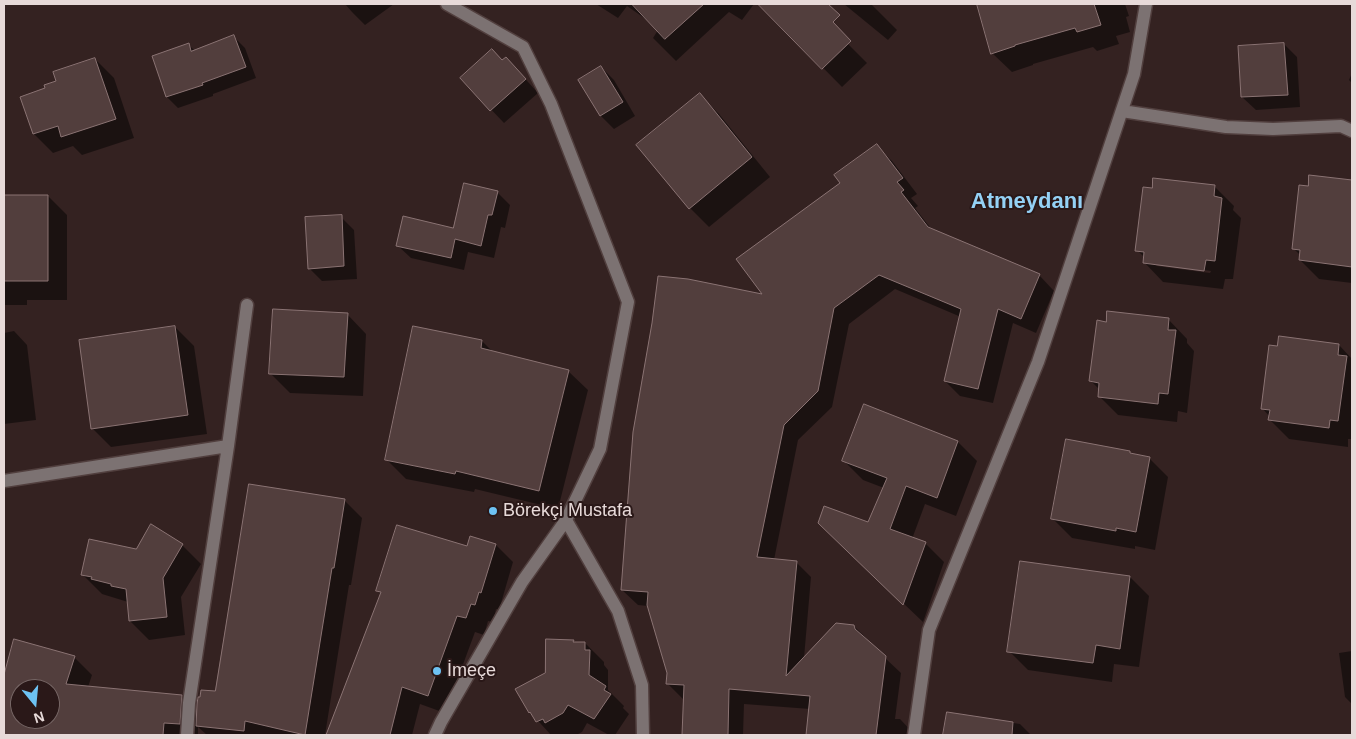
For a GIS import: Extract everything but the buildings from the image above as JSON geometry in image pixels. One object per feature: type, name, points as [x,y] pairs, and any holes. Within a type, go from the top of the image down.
[{"type":"street","points":[[435,735],[522,582],[566,520],[600,449],[628,302],[551,104],[522,47],[447,4]]},
{"type":"street","points":[[914,735],[929,630],[1038,362],[1134,74],[1146,4]]},
{"type":"street","points":[[1122,111],[1226,127],[1273,129],[1341,126],[1352,131]]},
{"type":"street","points":[[187,735],[189,704],[247,305]]},
{"type":"street","points":[[4,480],[228,446]]},
{"type":"street","points":[[566,520],[618,611],[642,684],[643,735]]},
{"type":"place","name":"Börekçi Mustafa","points":[[493,511]]},
{"type":"place","name":"İmeçe","points":[[437,671]]},
{"type":"district","name":"Atmeydanı","points":[[1027,202]]}]
